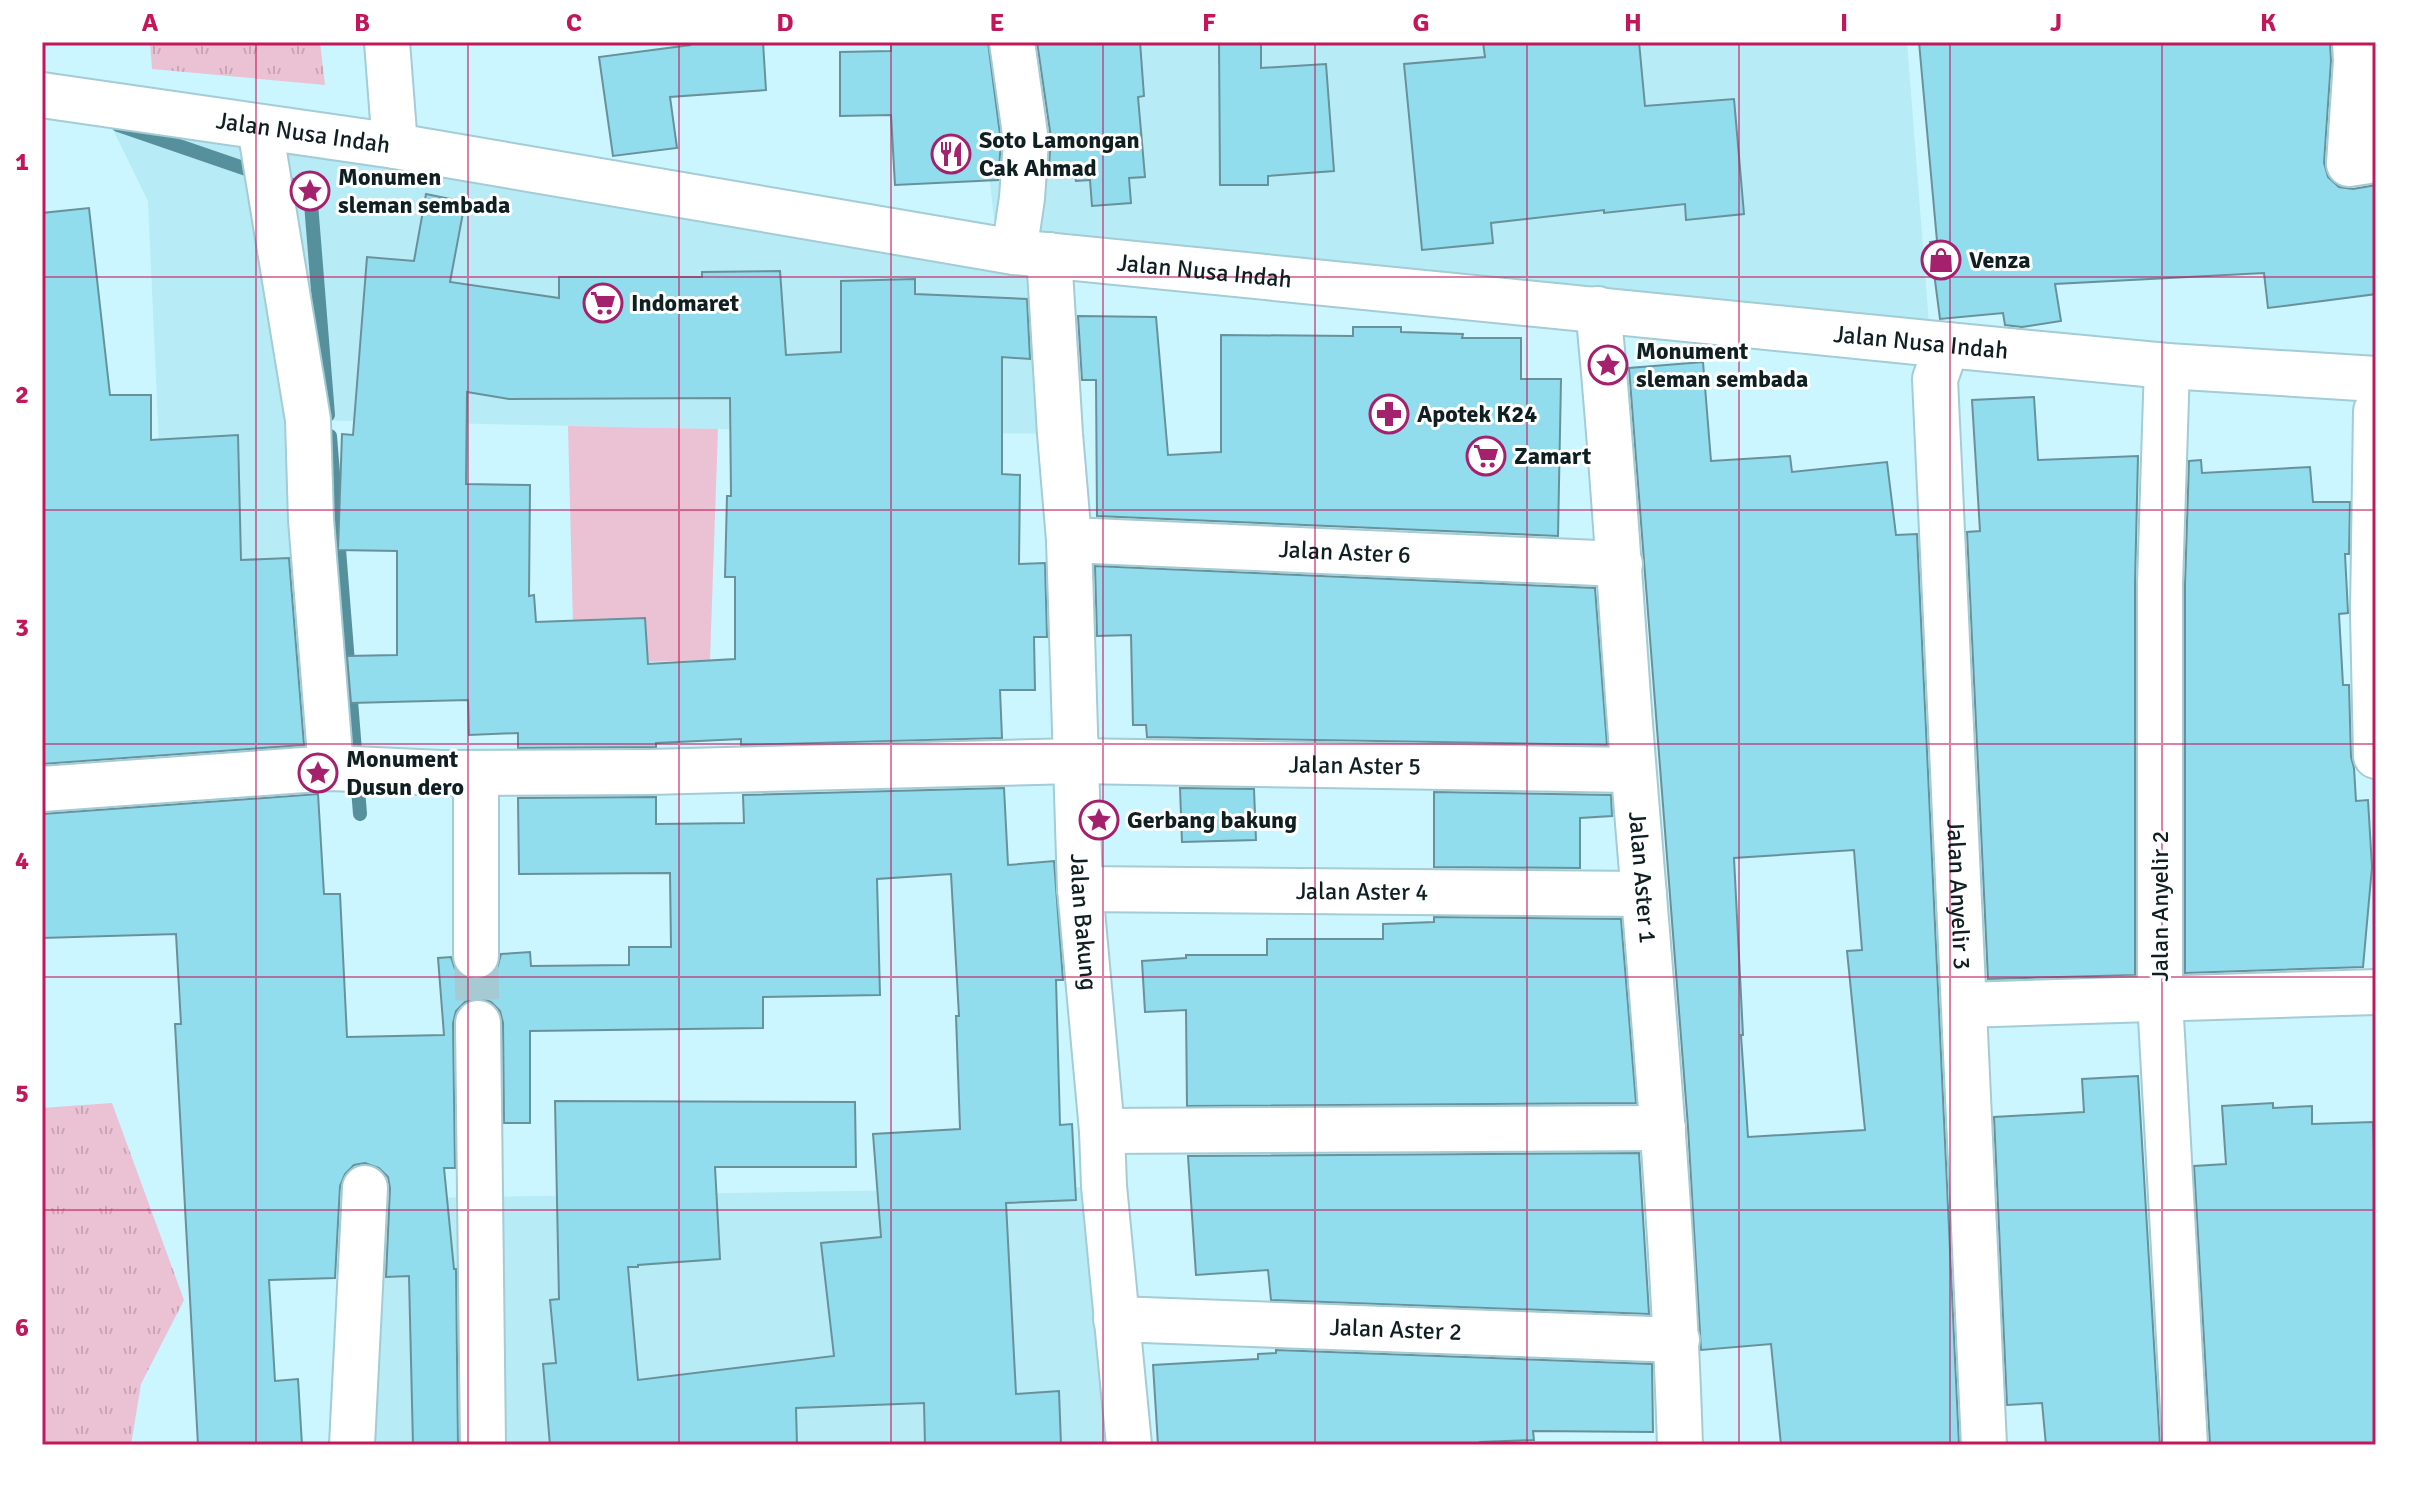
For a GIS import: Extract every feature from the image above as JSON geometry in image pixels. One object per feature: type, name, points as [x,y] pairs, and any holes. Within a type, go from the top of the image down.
[{"type":"street","points":[[387,42],[395,146]]},
{"type":"street","name":"Jalan Bakung","points":[[1012,42],[1026,141],[1022,198],[1060,434],[1069,540],[1080,889],[1129,1445]]},
{"type":"street","points":[[2355,42],[2362,162]]},
{"type":"street","name":"Jalan Nusa Indah","points":[[42,95],[395,146],[1032,253],[2167,366],[2376,379]]},
{"type":"street","points":[[260,128],[308,420],[311,520],[331,768]]},
{"type":"street","name":"Jalan Aster 1","points":[[1598,309],[1663,1128],[1677,1340],[1680,1445]]},
{"type":"street","name":"Jalan Anyelir 3","points":[[1947,345],[1935,379],[1984,1445]]},
{"type":"street","name":"Jalan Anyelir 2","points":[[2167,366],[2160,584],[2160,1000],[2185,1445]]},
{"type":"street","points":[[2376,411],[2376,756]]},
{"type":"street","name":"Jalan Aster 6","points":[[1069,540],[1620,564]]},
{"type":"street","name":"Jalan Aster 5","points":[[42,789],[331,768],[476,773],[649,772],[1075,761],[1633,770]]},
{"type":"street","points":[[476,773],[476,956]]},
{"type":"street","name":"Jalan Aster 4","points":[[1080,889],[1644,894]]},
{"type":"street","points":[[1964,1005],[2376,992]]},
{"type":"street","points":[[478,1023],[483,1445]]},
{"type":"street","points":[[1102,1131],[1663,1128]]},
{"type":"street","points":[[352,1445],[365,1188]]},
{"type":"street","name":"Jalan Aster 2","points":[[1116,1319],[1677,1340]]},
{"type":"shaded area","points":[[976,42],[1907,42],[1930,337],[1041,270],[1060,434],[308,420],[324,775],[174,778],[148,201],[97,97],[260,103],[295,335],[265,104],[1038,270],[996,240]]},
{"type":"shaded area","points":[[1095,1187],[1111,1445],[356,1445],[361,1199]]},
{"type":"green space","points":[[150,42],[320,42],[325,85],[152,69]]},
{"type":"green space","points":[[568,426],[718,429],[710,660],[574,664]]},
{"type":"green space","points":[[112,1103],[184,1300],[141,1384],[131,1445],[42,1445],[42,1108]]},
{"type":"building","points":[[690,42],[763,42],[766,90],[670,97],[677,148],[613,156],[599,57],[690,45]]},
{"type":"building","points":[[891,42],[988,42],[1001,142],[998,180],[895,185],[891,115],[840,116],[840,52],[891,51]]},
{"type":"building","points":[[1037,42],[1140,42],[1144,96],[1138,97],[1145,177],[1129,178],[1131,203],[1092,206],[1090,180],[1048,178],[1051,138]]},
{"type":"building","points":[[1219,42],[1261,42],[1261,68],[1326,64],[1334,171],[1268,176],[1268,185],[1220,185]]},
{"type":"building","points":[[1483,42],[1639,42],[1645,106],[1734,99],[1744,214],[1686,220],[1685,204],[1604,213],[1604,210],[1491,223],[1493,243],[1422,250],[1404,64],[1485,57]]},
{"type":"building","points":[[1919,42],[2330,42],[2324,163],[2328,177],[2339,187],[2353,189],[2376,185],[2376,294],[2268,308],[2264,273],[2055,284],[2061,321],[2022,327],[2005,325],[2003,313],[1940,319],[1930,242],[1937,241]]},
{"type":"building","points":[[426,194],[465,202],[450,282],[559,298],[559,277],[702,277],[702,272],[780,271],[786,355],[841,352],[841,281],[915,279],[915,294],[1027,299],[1030,359],[1002,357],[1002,474],[1020,475],[1019,564],[1045,563],[1047,637],[1034,637],[1035,690],[1000,690],[1002,738],[741,745],[741,739],[656,743],[656,747],[518,748],[518,733],[469,735],[468,700],[351,703],[347,656],[397,655],[397,551],[338,550],[342,434],[353,435],[367,257],[414,261]],"holes":[[[467,392],[509,399],[730,398],[731,496],[727,496],[725,577],[735,577],[735,659],[648,664],[645,618],[536,622],[534,595],[529,596],[530,485],[466,484]]]},
{"type":"building","points":[[89,208],[110,395],[151,395],[151,440],[238,435],[241,560],[289,558],[304,745],[42,764],[42,213]]},
{"type":"building","points":[[1078,316],[1156,317],[1168,455],[1221,452],[1221,335],[1353,336],[1353,327],[1401,327],[1401,332],[1463,334],[1462,338],[1521,338],[1521,379],[1561,379],[1558,536],[1097,516],[1096,380],[1082,380]]},
{"type":"building","points":[[1703,362],[1711,461],[1790,456],[1792,472],[1887,462],[1896,535],[1917,534],[1959,1445],[1781,1445],[1771,1344],[1701,1350],[1688,1127],[1629,368]],"holes":[[[1854,850],[1862,950],[1847,951],[1865,1130],[1748,1137],[1734,858]]]},
{"type":"building","points":[[2034,397],[2038,460],[2138,456],[2135,975],[1988,979],[1967,532],[1980,531],[1972,400]]},
{"type":"building","points":[[2201,460],[2202,473],[2310,467],[2313,502],[2350,502],[2349,554],[2345,554],[2348,613],[2339,614],[2343,685],[2349,685],[2356,801],[2368,800],[2372,867],[2363,967],[2185,973],[2185,584],[2189,461]]},
{"type":"building","points":[[1095,566],[1595,588],[1607,745],[1147,737],[1146,725],[1133,725],[1131,635],[1097,636]]},
{"type":"building","points":[[1004,788],[1008,865],[1054,861],[1063,980],[1056,980],[1060,1125],[1072,1124],[1076,1200],[1006,1203],[1016,1394],[1059,1391],[1061,1445],[925,1445],[924,1403],[796,1408],[797,1445],[550,1445],[543,1364],[556,1363],[550,1300],[559,1299],[555,1101],[855,1102],[856,1167],[715,1167],[720,1259],[628,1267],[638,1380],[834,1356],[821,1243],[881,1237],[873,1134],[960,1129],[956,1016],[959,1016],[951,874],[877,879],[880,995],[763,997],[763,1028],[530,1031],[530,1123],[504,1123],[503,1023],[500,1011],[491,1002],[478,998],[465,1002],[456,1011],[453,1023],[455,1168],[444,1168],[456,1269],[458,1445],[413,1445],[409,1276],[386,1277],[388,1177],[379,1168],[365,1163],[354,1165],[345,1174],[340,1186],[335,1278],[269,1280],[275,1381],[298,1379],[302,1445],[198,1445],[175,1024],[181,1024],[176,934],[42,938],[42,814],[318,794],[324,894],[340,894],[347,1037],[444,1035],[438,958],[451,957],[455,969],[463,977],[477,981],[488,978],[497,969],[501,954],[530,952],[531,966],[629,965],[629,947],[671,947],[670,873],[519,874],[518,798],[656,797],[656,824],[744,823],[743,795]]},
{"type":"building","points":[[1180,788],[1254,789],[1256,840],[1182,842]]},
{"type":"building","points":[[1434,792],[1611,795],[1612,816],[1580,818],[1580,868],[1434,867]]},
{"type":"building","points":[[1434,917],[1621,919],[1636,1103],[1187,1106],[1186,1010],[1145,1012],[1142,961],[1186,958],[1186,955],[1267,955],[1267,939],[1383,939],[1383,924],[1434,922]]},
{"type":"building","points":[[2138,1076],[2160,1445],[2046,1445],[2042,1403],[2007,1405],[1994,1117],[2084,1112],[2082,1079]]},
{"type":"building","points":[[2273,1103],[2273,1108],[2312,1106],[2312,1124],[2373,1122],[2376,1445],[2210,1445],[2194,1166],[2226,1164],[2222,1106]]},
{"type":"building","points":[[1639,1153],[1649,1314],[1271,1300],[1268,1270],[1196,1275],[1188,1156]]},
{"type":"building","points":[[1276,1350],[1652,1364],[1653,1432],[1533,1431],[1534,1440],[1480,1442],[1480,1445],[1158,1445],[1153,1365],[1258,1359],[1258,1354],[1276,1353]]},
{"type":"waterway","points":[[118,125],[310,191],[328,415]]},
{"type":"waterway","points":[[330,436],[360,814]]},
{"type":"tunnel","points":[[476,956],[478,1023]]},
{"type":"place","name":"Soto Lamongan Cak Ahmad","points":[[951,154]]},
{"type":"place","name":"Monumen sleman sembada","points":[[310,191]]},
{"type":"place","name":"Venza","points":[[1941,260]]},
{"type":"place","name":"Indomaret","points":[[603,303]]},
{"type":"place","name":"Monument sleman sembada","points":[[1608,365]]},
{"type":"place","name":"Apotek K24","points":[[1389,414]]},
{"type":"place","name":"Zamart","points":[[1486,456]]},
{"type":"place","name":"Monument Dusun dero","points":[[318,773]]},
{"type":"place","name":"Gerbang bakung","points":[[1099,820]]}]
